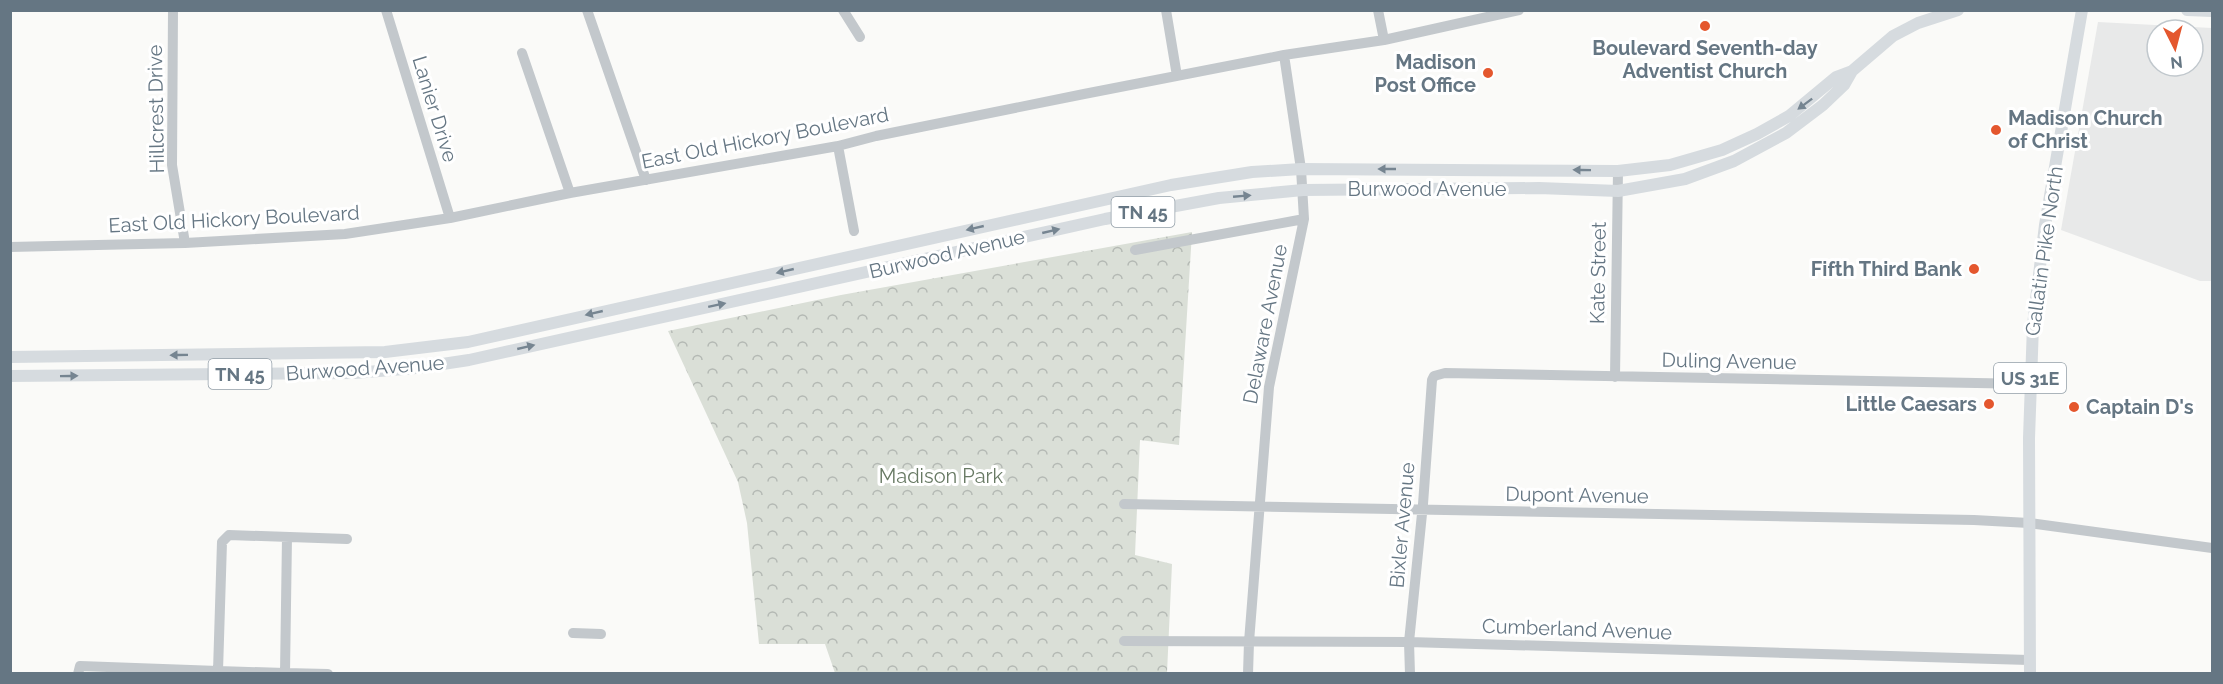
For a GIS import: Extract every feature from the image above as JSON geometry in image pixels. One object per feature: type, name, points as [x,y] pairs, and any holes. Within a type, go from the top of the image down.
[{"type":"main road","name":"Burwood Avenue","points":[[10,376],[354,373],[416,368],[469,360],[1105,219],[1219,198],[1303,190],[1539,188],[1618,191],[1685,179],[1734,162],[1786,133],[1823,105],[1844,85],[1852,71],[1893,36],[1918,23],[1958,10]]},
{"type":"main road","name":"Gallatin Pike North","points":[[2030,674],[2029,384],[2035,303],[2045,225],[2082,10]]},
{"type":"main road","points":[[2187,10],[2212,11]]},
{"type":"main road","name":"Burwood Avenue","points":[[10,357],[374,353],[468,342],[1171,184],[1252,172],[1300,169],[1618,171],[1670,165],[1722,150],[1757,134],[1789,116],[1836,77],[1852,71]]},
{"type":"street","name":"Hillcrest Drive","points":[[173,10],[172,165],[185,243]]},
{"type":"street","name":"Lanier Drive","points":[[386,10],[450,218]]},
{"type":"street","points":[[587,10],[646,180]]},
{"type":"street","points":[[843,10],[860,36]]},
{"type":"street","points":[[1166,10],[1177,76]]},
{"type":"street","points":[[1378,10],[1384,40]]},
{"type":"street","name":"East Old Hickory Boulevard","points":[[10,247],[185,243],[345,234],[450,218],[570,193],[838,146],[876,136],[1284,55],[1384,40],[1519,10]]},
{"type":"street","points":[[522,54],[570,193]]},
{"type":"street","name":"Delaware Avenue","points":[[1248,674],[1269,387],[1304,219],[1303,190],[1284,55]]},
{"type":"street","points":[[838,146],[854,231]]},
{"type":"street","name":"Kate Street","points":[[1615,377],[1618,171]]},
{"type":"street","points":[[1135,250],[1304,219]]},
{"type":"street","name":"Duling Avenue","points":[[1432,380],[1434,376],[1445,373],[2029,384]]},
{"type":"street","name":"Bixler Avenue","points":[[1410,674],[1409,642],[1432,380]]},
{"type":"street","name":"Dupont Avenue","points":[[1124,504],[1259,505],[2029,523],[2212,548]]},
{"type":"street","points":[[218,671],[222,542],[229,535],[347,538]]},
{"type":"street","points":[[285,673],[286,537]]},
{"type":"street","points":[[573,633],[601,634]]},
{"type":"street","name":"Cumberland Avenue","points":[[1124,641],[1409,642],[2029,660]]},
{"type":"street","points":[[78,674],[80,666],[328,674]]},
{"type":"shaded area","points":[[2098,22],[2145,24],[2145,78],[2205,78],[2205,28],[2212,28],[2212,281],[2200,281],[2061,230]]},
{"type":"green space","name":"Madison Park","points":[[1192,232],[1179,445],[1140,440],[1135,555],[1172,564],[1167,673],[835,673],[825,644],[759,644],[747,523],[738,482],[668,331],[841,295]]},
{"type":"place","name":"Boulevard Seventh-day Adventist Church","points":[[1705,26]]},
{"type":"place","name":"Madison Post Office","points":[[1488,73]]},
{"type":"place","name":"Madison Church of Christ","points":[[1996,130]]},
{"type":"place","name":"Fifth Third Bank","points":[[1974,269]]},
{"type":"place","name":"Little Caesars","points":[[1989,404]]},
{"type":"place","name":"Captain D's","points":[[2074,407]]}]
